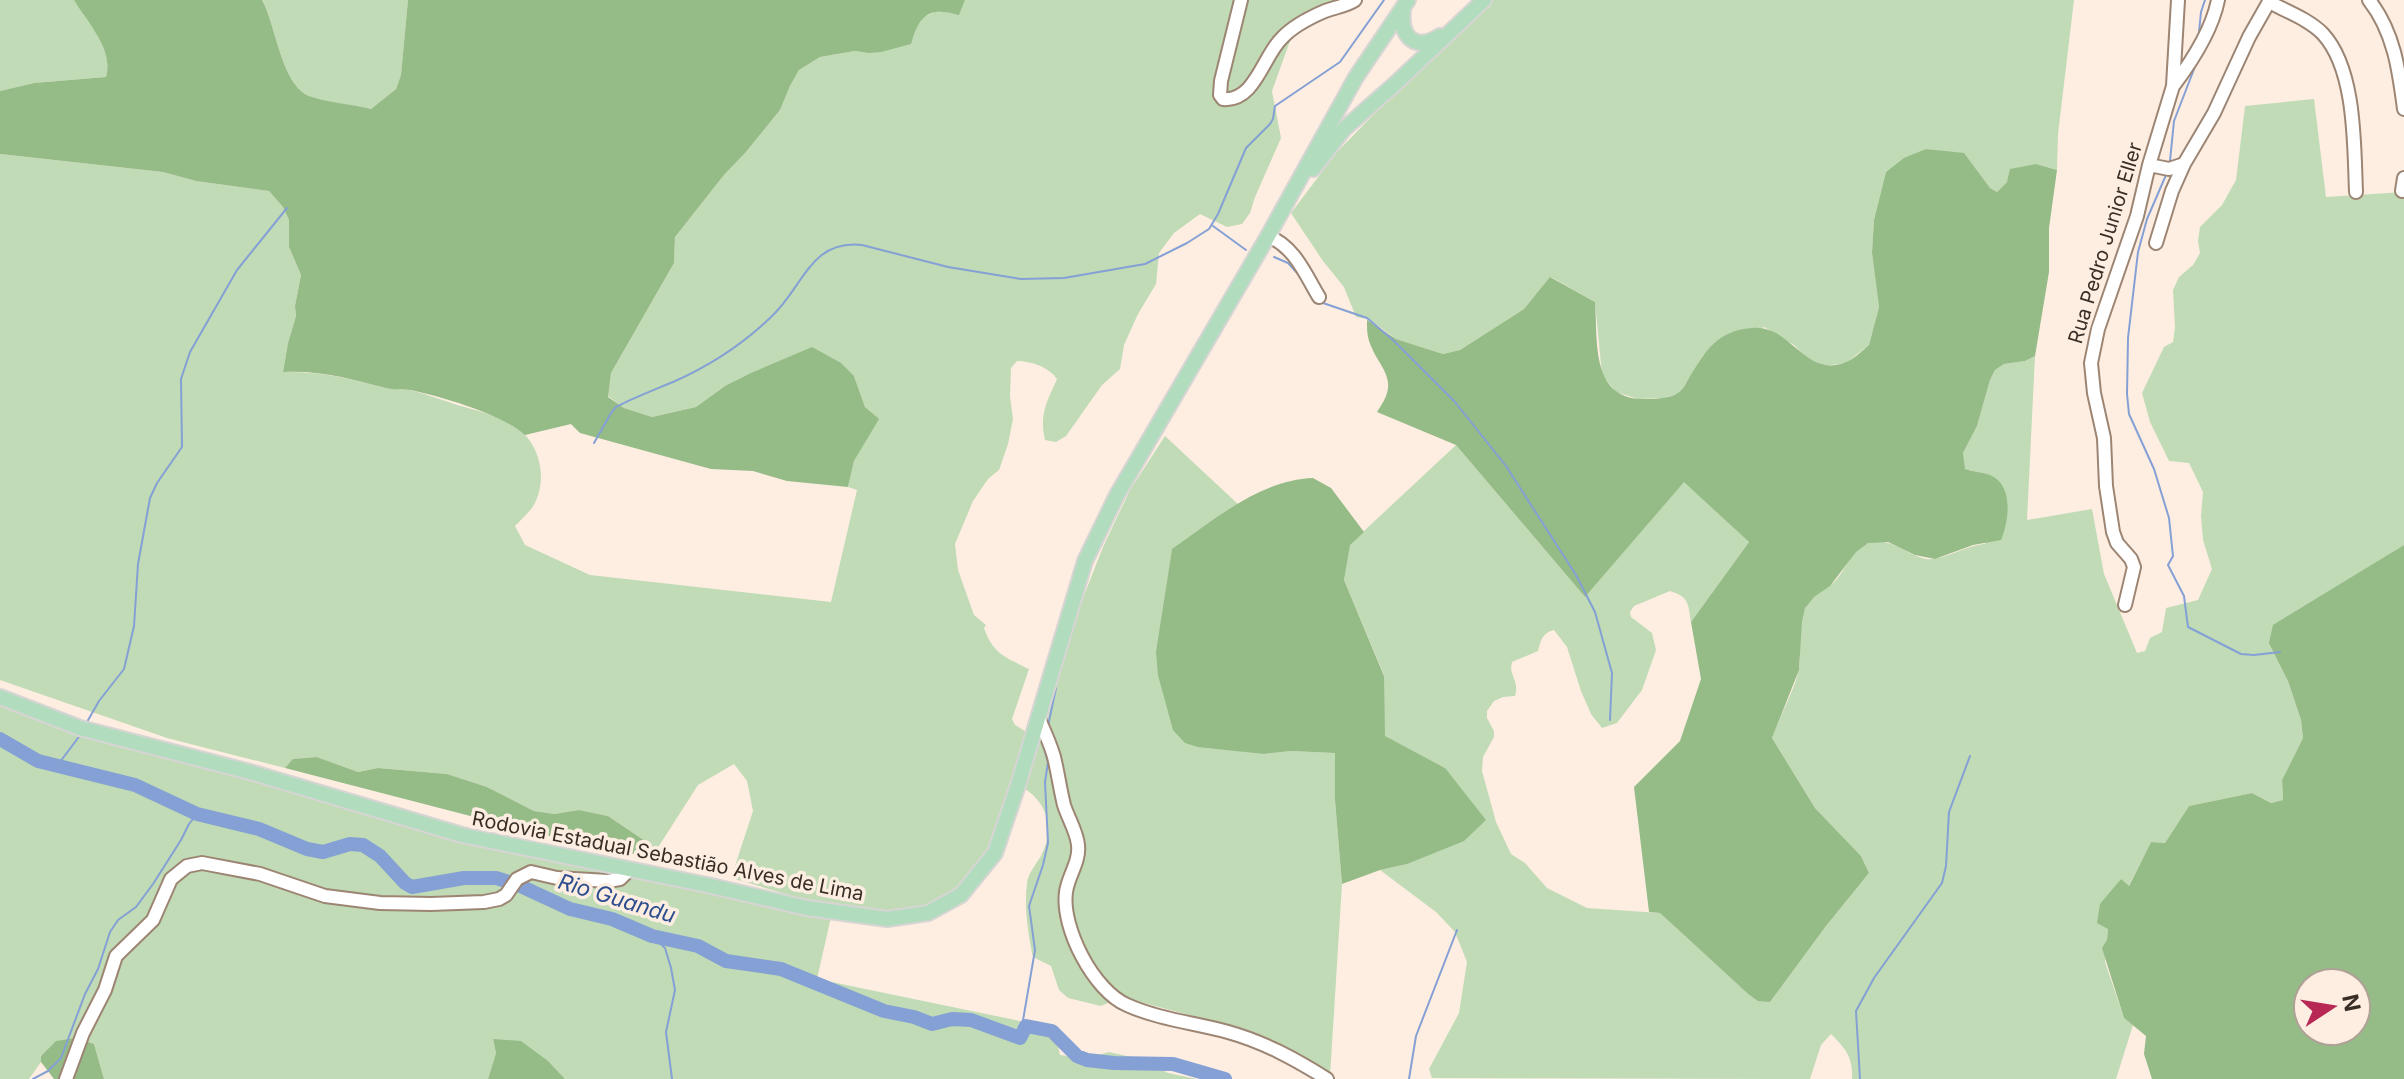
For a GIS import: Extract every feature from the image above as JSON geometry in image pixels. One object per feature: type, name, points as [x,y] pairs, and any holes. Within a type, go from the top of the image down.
[{"type":"main road","name":"Rodovia Estadual Sebastião Alves de Lima","points":[[1284,207],[1344,129],[1484,0]]},
{"type":"main road","name":"Rodovia Estadual Sebastião Alves de Lima","points":[[0,697],[80,728],[250,772],[462,835],[807,908],[887,919],[928,913],[961,895],[995,853],[1085,561],[1146,443],[1268,236],[1356,77],[1406,4]]},
{"type":"main road","points":[[1406,4],[1402,20],[1405,33],[1419,43],[1429,43],[1460,23]]},
{"type":"street","points":[[1241,0],[1221,81],[1220,95],[1229,100],[1246,92],[1282,37],[1309,19],[1355,0]]},
{"type":"street","name":"Rua Pedro Junior Eller","points":[[2125,605],[2134,567],[2115,539],[2108,499],[2104,438],[2092,377],[2093,349],[2137,216],[2173,86],[2178,0]]},
{"type":"street","points":[[2173,86],[2193,58],[2218,0]]},
{"type":"street","points":[[2369,0],[2383,20],[2393,44],[2404,109]]},
{"type":"street","points":[[2156,243],[2184,164],[2214,113],[2249,37],[2270,1],[2320,31],[2335,52],[2346,80],[2356,192]]},
{"type":"street","points":[[2149,165],[2169,169],[2184,164]]},
{"type":"street","points":[[1268,236],[1283,242],[1319,297]]},
{"type":"street","points":[[1038,717],[1054,758],[1064,803],[1079,848],[1066,891],[1067,913],[1074,940],[1105,988],[1114,999],[1142,1011],[1230,1032],[1267,1045],[1327,1079]]},
{"type":"street","points":[[66,1079],[88,1021],[105,990],[116,956],[153,920],[171,879],[187,866],[202,863],[228,867],[260,874],[325,896],[380,903],[484,902],[506,895],[514,883],[531,872],[557,878],[608,881],[620,879],[629,870]]},
{"type":"green space","points":[[0,0],[74,0],[103,47],[106,77],[34,83],[0,91]]},
{"type":"green space","points":[[74,0],[262,0],[286,67],[300,89],[316,98],[371,109],[396,89],[401,75],[408,0],[965,0],[959,15],[940,12],[927,15],[918,26],[911,44],[881,52],[855,51],[820,57],[799,70],[780,110],[675,237],[674,263],[611,373],[608,397],[624,408],[652,417],[696,407],[725,386],[812,347],[841,363],[854,376],[865,407],[879,419],[854,461],[848,487],[787,481],[753,471],[711,469],[580,433],[571,424],[525,435],[487,413],[424,393],[389,389],[323,374],[283,372],[296,316],[301,275],[289,247],[289,220],[283,207],[269,191],[196,181],[163,172],[0,154],[0,91],[34,83],[106,77],[103,46]]},
{"type":"green space","points":[[262,0],[408,0],[401,75],[396,89],[371,109],[309,96],[292,79],[286,67]]},
{"type":"green space","points":[[965,0],[1346,0],[1295,31],[1290,41],[1272,91],[1281,138],[1250,213],[1242,224],[1227,227],[1200,214],[1174,233],[1159,253],[1156,284],[1124,345],[1120,369],[1102,385],[1066,436],[1056,442],[1045,440],[1043,431],[1045,408],[1057,379],[1054,375],[1028,362],[1017,361],[1011,368],[1013,419],[1008,444],[999,470],[988,479],[973,501],[955,544],[958,570],[974,615],[986,625],[984,628],[996,649],[1029,669],[1012,719],[1015,725],[1028,733],[991,849],[976,869],[951,892],[923,906],[892,911],[860,910],[826,905],[731,878],[753,811],[747,781],[734,764],[698,785],[657,849],[608,816],[579,810],[554,814],[534,811],[487,787],[447,774],[378,768],[358,772],[317,757],[294,759],[285,768],[167,738],[0,680],[0,154],[163,172],[196,181],[269,191],[283,207],[289,220],[289,247],[301,275],[296,316],[283,372],[323,374],[410,390],[510,423],[529,439],[541,473],[532,508],[515,526],[525,545],[590,575],[831,602],[857,490],[848,487],[854,461],[878,419],[865,407],[854,376],[725,386],[696,407],[652,417],[624,408],[608,396],[611,373],[674,263],[675,237],[780,110],[799,70],[820,57],[855,51],[868,53],[916,27],[921,18],[935,12],[959,14]]},
{"type":"green space","points":[[1490,0],[2074,0],[2058,134],[2057,170],[2036,164],[1997,192],[1990,188],[1964,154],[1926,149],[1886,172],[1874,220],[1872,253],[1879,307],[1869,345],[1846,363],[1824,366],[1810,361],[1794,345],[1764,327],[1703,355],[1680,393],[1664,398],[1638,399],[1616,392],[1602,375],[1595,302],[1551,277],[1524,309],[1460,350],[1443,354],[1396,339],[1369,319],[1356,317],[1344,287],[1291,213],[1337,152]]},
{"type":"green space","points":[[2314,99],[2326,197],[2404,192],[2404,545],[2273,626],[2301,720],[2303,738],[2282,780],[2283,800],[2271,803],[2252,793],[2189,806],[2165,843],[2151,842],[2128,887],[2120,879],[2108,929],[2105,962],[2124,1018],[2133,1025],[2116,1079],[1852,1079],[1848,1054],[1831,1034],[1821,1045],[1810,1079],[1432,1078],[1429,1069],[1459,1013],[1467,962],[1455,932],[1436,912],[1380,870],[1407,864],[1445,768],[1384,736],[1384,675],[1344,580],[1349,545],[1456,445],[1585,597],[1684,481],[1749,542],[1691,622],[1686,602],[1670,591],[1634,606],[1631,617],[1652,633],[1656,650],[1642,690],[1617,723],[1602,728],[1591,714],[1567,647],[1554,630],[1544,635],[1538,651],[1512,662],[1515,696],[1494,701],[1487,711],[1494,737],[1483,757],[1482,771],[1496,822],[1511,854],[1525,863],[1547,888],[1587,908],[1660,913],[1747,993],[1770,1002],[1869,873],[1861,856],[1815,808],[1772,738],[1797,677],[1802,615],[1808,603],[1836,580],[1854,554],[1868,543],[1884,542],[1926,559],[1940,558],[1985,544],[1981,473],[1964,469],[1963,453],[1977,426],[1995,370],[2004,364],[2035,356],[2027,520],[2092,509],[2104,574],[2137,653],[2145,651],[2150,638],[2162,632],[2166,608],[2198,600],[2212,569],[2203,540],[2203,492],[2189,463],[2169,461],[2150,422],[2142,393],[2164,347],[2173,342],[2173,290],[2179,277],[2193,265],[2200,253],[2200,227],[2222,205],[2236,180],[2245,106]]},
{"type":"green space","points":[[1926,149],[1964,153],[1990,188],[1997,192],[2007,182],[2010,169],[2036,164],[2057,170],[2049,228],[2049,272],[2035,356],[2004,364],[1995,370],[1977,426],[1963,453],[1965,469],[1990,475],[2003,487],[2008,504],[2006,523],[2001,540],[1973,545],[1935,559],[1915,555],[1888,542],[1868,543],[1856,552],[1830,586],[1805,608],[1799,670],[1772,738],[1815,808],[1861,856],[1869,873],[1770,1002],[1758,1001],[1660,913],[1649,912],[1634,787],[1680,741],[1701,679],[1691,622],[1749,542],[1684,482],[1585,597],[1456,445],[1377,412],[1387,394],[1388,382],[1370,343],[1367,320],[1396,339],[1443,354],[1460,350],[1524,309],[1550,277],[1595,302],[1600,364],[1613,389],[1625,396],[1666,398],[1680,392],[1714,344],[1730,333],[1752,328],[1778,334],[1818,363],[1844,363],[1869,345],[1879,307],[1872,253],[1874,220],[1886,172],[1904,158]]},
{"type":"green space","points":[[1165,436],[1239,505],[1172,550],[1162,615],[1226,749],[1264,754],[1291,751],[1336,753],[1335,800],[1342,884],[1330,1076],[1285,1046],[1222,1024],[1122,997],[1101,1006],[1068,998],[1059,990],[1051,966],[1033,957],[1027,920],[1027,883],[1045,846],[1048,826],[1038,800],[1022,787],[1074,621],[1103,547],[1130,490]]},
{"type":"green space","points":[[1313,478],[1331,488],[1364,532],[1350,545],[1344,580],[1384,676],[1385,736],[1445,768],[1486,820],[1464,841],[1407,864],[1342,884],[1335,800],[1335,753],[1291,751],[1264,754],[1185,743],[1173,730],[1158,675],[1156,652],[1172,549],[1238,503],[1293,480]]},
{"type":"green space","points":[[2404,545],[2404,1079],[2152,1079],[2144,1054],[2146,1036],[2124,1018],[2102,948],[2108,929],[2097,923],[2100,904],[2121,879],[2129,886],[2151,842],[2165,843],[2189,806],[2252,793],[2271,803],[2283,800],[2282,780],[2303,738],[2301,720],[2288,681],[2269,643],[2273,625]]},
{"type":"green space","points":[[0,693],[164,750],[526,844],[831,917],[817,979],[1054,1028],[1060,1055],[1086,1058],[1109,1052],[1136,1058],[1168,1073],[1197,1079],[565,1079],[548,1063],[532,1054],[493,1040],[496,1053],[488,1079],[104,1079],[94,1044],[72,1040],[41,1056],[41,1062],[29,1079],[0,1079]]},
{"type":"green space","points":[[317,757],[358,772],[378,768],[447,774],[487,787],[534,811],[554,814],[579,810],[608,816],[657,849],[648,857],[536,833],[285,768],[293,759]]},
{"type":"green space","points":[[76,1038],[94,1044],[104,1079],[54,1079],[41,1062],[41,1056],[56,1041]]},
{"type":"green space","points":[[493,1039],[521,1041],[548,1061],[565,1079],[488,1079],[496,1053]]},
{"type":"waterway","points":[[594,443],[616,407],[700,369],[725,354],[771,317],[819,257],[844,245],[862,245],[948,267],[1021,279],[1064,278],[1145,264],[1187,243],[1209,229],[1246,148],[1270,124],[1275,106],[1340,62],[1384,0]]},
{"type":"waterway","points":[[2199,32],[2205,0]]},
{"type":"waterway","points":[[2170,161],[2174,121],[2196,64]]},
{"type":"waterway","points":[[2166,175],[2147,219],[2138,252],[2128,338],[2129,414],[2154,469],[2169,518],[2173,556],[2168,565],[2184,596],[2188,627],[2241,654],[2280,652]]},
{"type":"waterway","points":[[87,722],[124,669],[134,626],[138,564],[150,498],[182,447],[181,379],[190,352],[237,270],[287,208]]},
{"type":"waterway","points":[[1213,226],[1246,250]]},
{"type":"waterway","points":[[1274,257],[1288,263],[1299,275]]},
{"type":"waterway","points":[[1320,302],[1367,318],[1393,340],[1455,402],[1506,466],[1576,575],[1595,612],[1612,673],[1610,720]]},
{"type":"waterway","points":[[1048,726],[1056,688]]},
{"type":"waterway","points":[[57,766],[81,734]]},
{"type":"waterway","name":"Rio Guandu","points":[[0,739],[38,761],[135,785],[197,814],[259,829],[307,849],[323,852],[350,844],[363,845],[380,856],[412,887],[464,878],[496,878],[570,909],[612,919],[652,936],[698,946],[726,961],[781,969],[884,1011],[932,1024],[952,1019],[971,1020],[1020,1038],[1026,1026],[1052,1031],[1077,1056],[1087,1060],[1173,1064],[1225,1079]]},
{"type":"waterway","points":[[1020,1038],[1035,950],[1029,906],[1048,843],[1045,782],[1048,762],[1044,748]]},
{"type":"waterway","points":[[1860,1079],[1856,1011],[1874,978],[1942,883],[1949,812],[1970,756]]},
{"type":"waterway","points":[[33,1079],[48,1071],[61,1058],[110,932],[118,920],[136,907],[153,884],[197,814]]},
{"type":"waterway","points":[[1409,1079],[1416,1036],[1457,930]]},
{"type":"waterway","points":[[652,936],[665,948],[675,990],[666,1032],[672,1079]]}]
